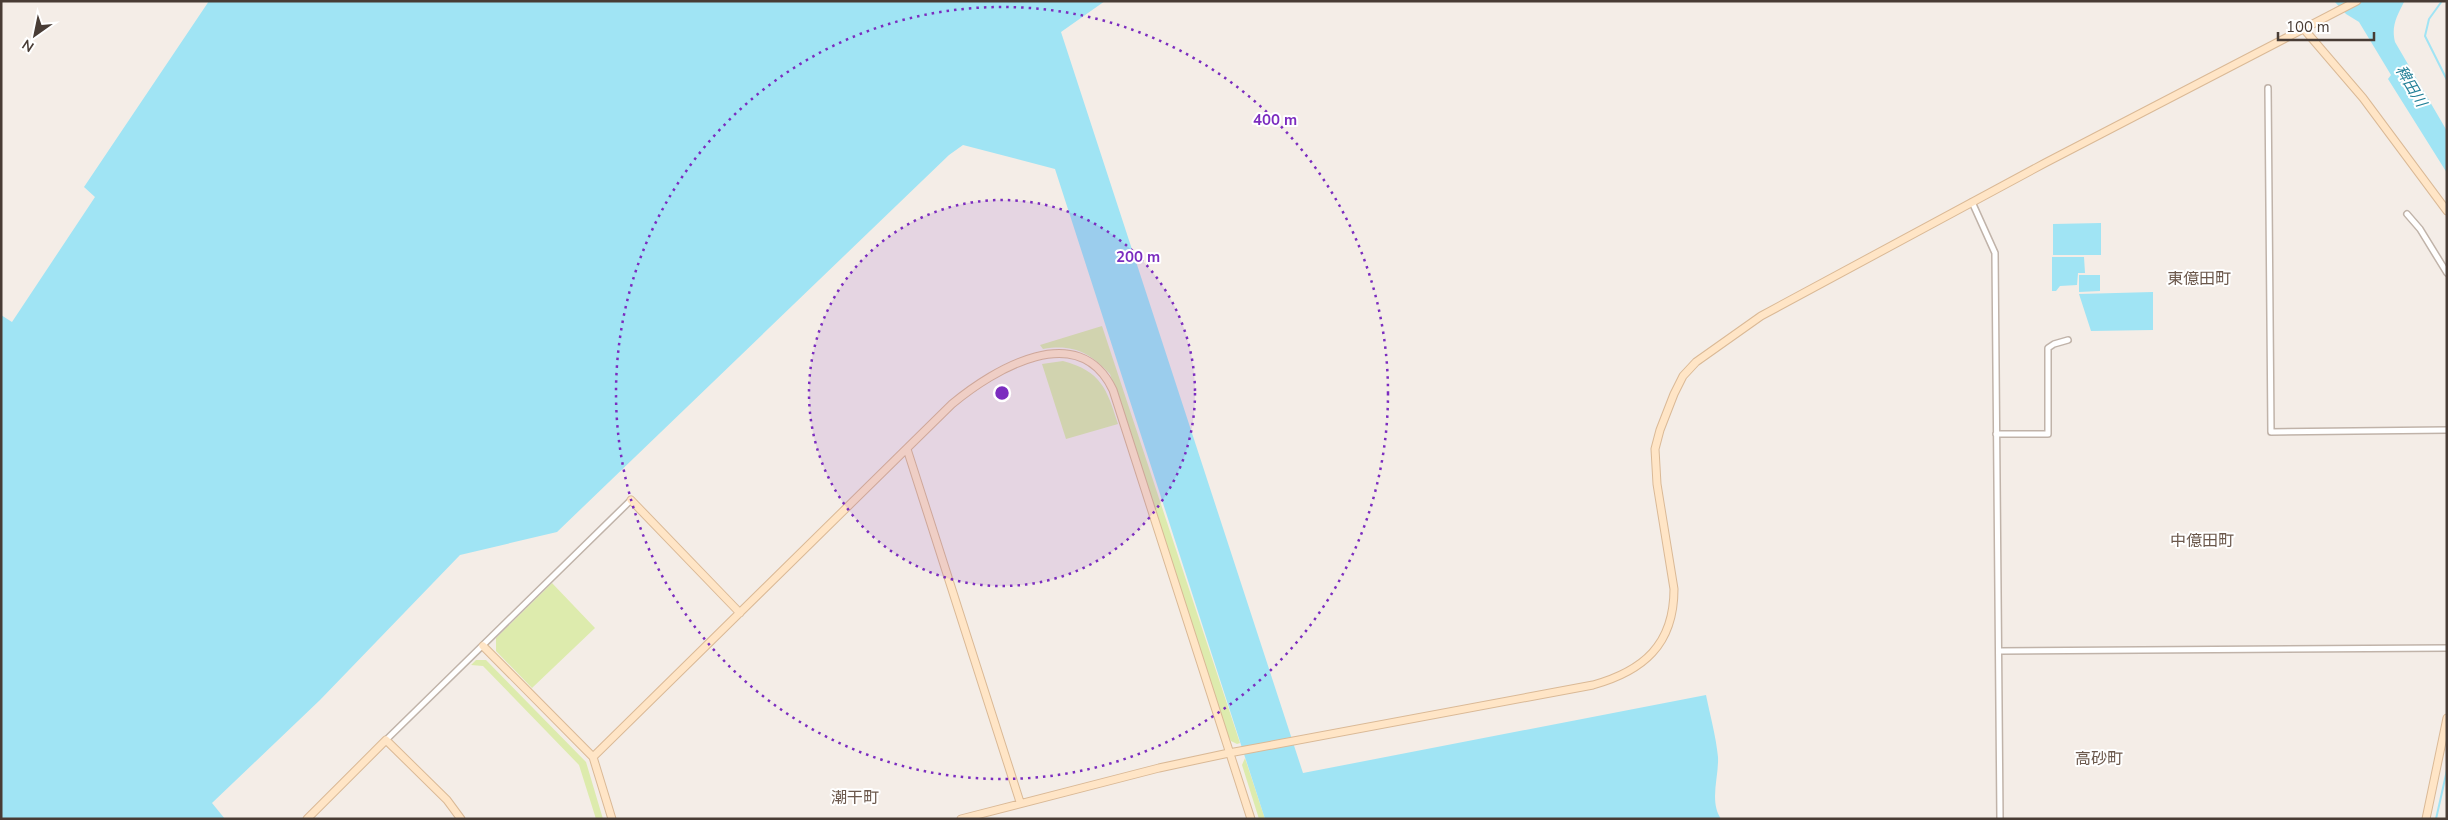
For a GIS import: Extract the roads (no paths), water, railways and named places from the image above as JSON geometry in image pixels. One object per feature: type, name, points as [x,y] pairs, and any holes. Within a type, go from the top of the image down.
[{"type":"street","points":[[961,819],[1020,802],[1229,753],[1593,685],[1622,676],[1643,663],[1664,637],[1674,607],[1674,589],[1657,484],[1655,449],[1666,412],[1683,376],[1712,349],[1761,316],[1972,202],[2357,1]]},
{"type":"street","points":[[2303,28],[2363,98],[2447,211]]},
{"type":"street","points":[[2268,88],[2271,432],[2447,430]]},
{"type":"street","points":[[1972,202],[1995,253],[2000,819]]},
{"type":"street","points":[[2407,214],[2420,229],[2447,273]]},
{"type":"street","points":[[1996,434],[2048,434],[2048,348],[2068,340]]},
{"type":"street","points":[[593,757],[967,392],[1020,363],[1047,354],[1065,353],[1079,356],[1101,370],[1108,380],[1116,399],[1251,819]]},
{"type":"street","points":[[907,449],[1020,802]]},
{"type":"street","points":[[307,819],[631,500],[740,613]]},
{"type":"street","points":[[483,646],[593,757],[612,819]]},
{"type":"street","points":[[2000,651],[2447,648]]},
{"type":"street","points":[[2426,819],[2447,718]]},
{"type":"street","points":[[386,740],[447,800],[461,819]]},
{"type":"water","points":[[209,1],[1105,1],[1061,32],[1303,773],[1706,695],[1718,757],[1715,797],[1717,812],[1721,819],[1265,819],[1055,169],[963,145],[949,155],[557,532],[460,555],[320,700],[212,803],[225,819],[1,819],[1,315],[12,322],[95,197],[84,187]]},
{"type":"water","name":"稗田川","points":[[2334,1],[2404,2],[2394,26],[2395,42],[2447,131],[2447,173],[2388,79],[2391,75],[2359,22],[2346,14]]},
{"type":"water","points":[[2101,223],[2101,255],[2053,255],[2053,224]]},
{"type":"water","points":[[2052,257],[2084,257],[2085,273],[2078,273],[2077,285],[2060,286],[2056,291],[2052,291]]},
{"type":"water","points":[[2079,275],[2100,275],[2100,291],[2079,292]]},
{"type":"water","points":[[2153,292],[2153,330],[2091,331],[2079,294]]},
{"type":"waterway","points":[[2442,1],[2429,19],[2425,36],[2447,80]]},
{"type":"waterway","points":[[2436,819],[2447,770]]},
{"type":"district","name":"東億田町","points":[[2199,278]]},
{"type":"district","name":"中億田町","points":[[2202,540]]},
{"type":"district","name":"高砂町","points":[[2099,758]]},
{"type":"district","name":"潮干町","points":[[855,797]]}]
